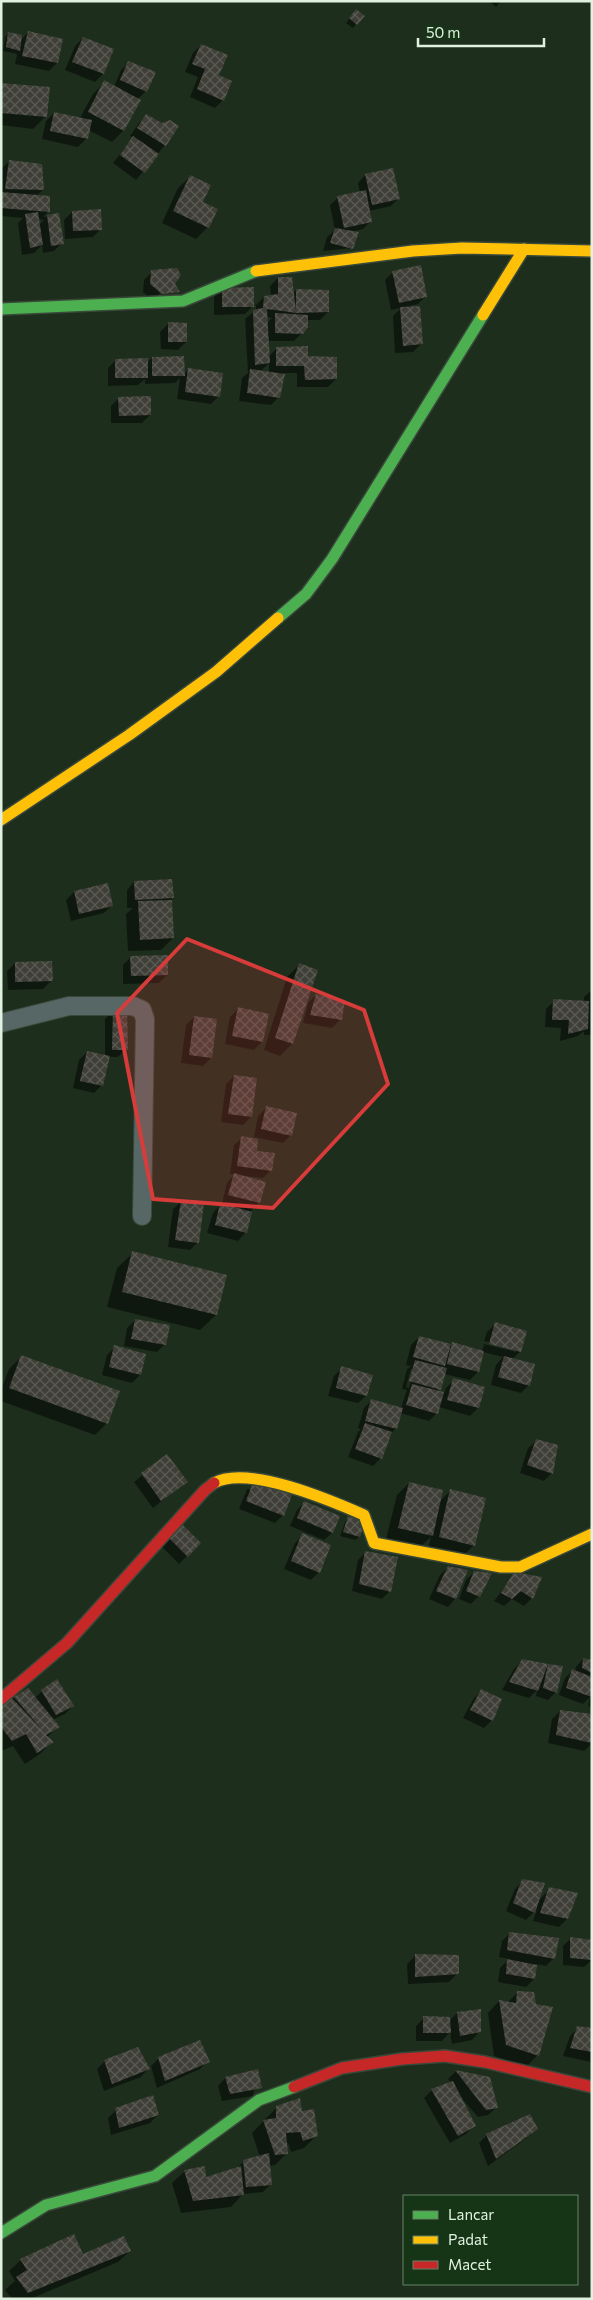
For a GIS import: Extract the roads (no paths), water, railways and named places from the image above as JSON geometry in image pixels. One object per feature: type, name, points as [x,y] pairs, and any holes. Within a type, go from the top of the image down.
[{"type":"street","points":[[1,309],[108,303],[178,302],[195,298],[237,278],[263,270],[413,251],[462,248],[592,251]]},
{"type":"street","points":[[1,820],[130,735],[216,672],[306,594],[332,559],[524,249]]},
{"type":"street","points":[[1,1023],[69,1006],[133,1006],[142,1010],[146,1019],[142,1216]]},
{"type":"street","points":[[1,1699],[67,1643],[205,1490],[218,1481],[251,1477],[268,1480],[364,1515],[369,1522],[369,1536],[374,1543],[501,1568],[520,1567],[592,1534]]},
{"type":"street","points":[[1,2233],[46,2205],[155,2176],[258,2100],[342,2068],[402,2059],[445,2056],[485,2062],[592,2087]]}]
